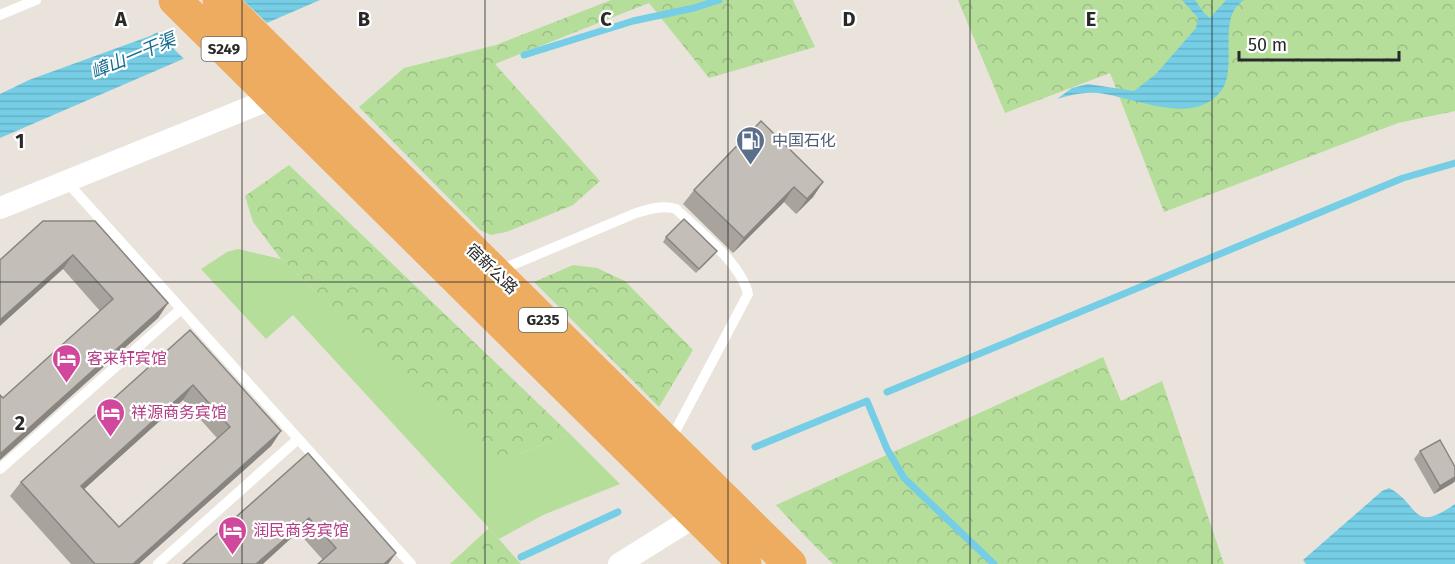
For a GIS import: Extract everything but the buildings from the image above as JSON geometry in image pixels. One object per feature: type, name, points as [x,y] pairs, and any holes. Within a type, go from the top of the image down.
[{"type":"highway","name":"宿新公路","points":[[175,0],[284,87],[495,272],[790,564]]},
{"type":"highway","name":"宿新公路","points":[[219,0],[284,87],[696,516],[745,564]]},
{"type":"street","points":[[0,208],[284,87]]},
{"type":"street","points":[[620,564],[696,516]]},
{"type":"lane","points":[[0,15],[36,0]]},
{"type":"lane","points":[[66,181],[411,564]]},
{"type":"lane","points":[[495,272],[636,213],[664,207],[676,209],[733,264],[746,284],[748,294],[669,443]]},
{"type":"lane","points":[[0,469],[181,309]]},
{"type":"lane","points":[[158,564],[298,439]]},
{"type":"green space","points":[[611,0],[793,0],[815,47],[709,78],[649,3],[495,64],[600,181],[573,205],[506,232],[491,235],[480,230],[359,107],[404,68],[496,45]]},
{"type":"green space","points":[[958,0],[1455,0],[1455,111],[1398,123],[1164,212],[1110,73],[1005,113]]},
{"type":"green space","points":[[289,165],[569,433],[500,465],[281,259],[253,222],[245,196]]},
{"type":"green space","points":[[238,249],[281,259],[500,464],[569,433],[620,484],[543,515],[499,539],[293,315],[266,339],[201,269],[227,252]]},
{"type":"green space","points":[[573,265],[597,268],[625,281],[693,350],[659,407],[534,282]]},
{"type":"green space","points":[[1103,357],[1121,401],[1162,381],[1224,564],[833,564],[776,505]]},
{"type":"green space","points":[[489,528],[521,564],[450,564]]},
{"type":"water","name":"嶂山一干渠","points":[[221,0],[320,0],[0,138],[0,94],[29,80],[150,36]]},
{"type":"water","points":[[1182,0],[1195,0],[1210,18],[1226,0],[1244,0],[1232,14],[1226,82],[1221,91],[1209,102],[1180,109],[1098,93],[1077,94],[1057,99],[1072,88],[1088,84],[1134,91],[1156,74],[1196,28],[1198,18]]},
{"type":"water","points":[[1389,488],[1423,517],[1441,513],[1455,504],[1455,564],[1306,564],[1303,560],[1382,491]]},
{"type":"pier","points":[[215,0],[243,0],[269,25],[186,61],[155,30]]},
{"type":"waterway","points":[[524,55],[633,21],[694,8],[719,0]]},
{"type":"waterway","points":[[887,392],[1403,178],[1455,163]]},
{"type":"waterway","points":[[755,447],[867,401],[887,449],[904,478],[994,564]]},
{"type":"waterway","points":[[521,557],[618,512]]},
{"type":"place","name":"中国石化","points":[[751,166]]},
{"type":"place","name":"客来轩宾馆","points":[[66,384]]},
{"type":"place","name":"祥源商务宾馆","points":[[110,438]]},
{"type":"place","name":"润民商务宾馆","points":[[232,556]]}]
